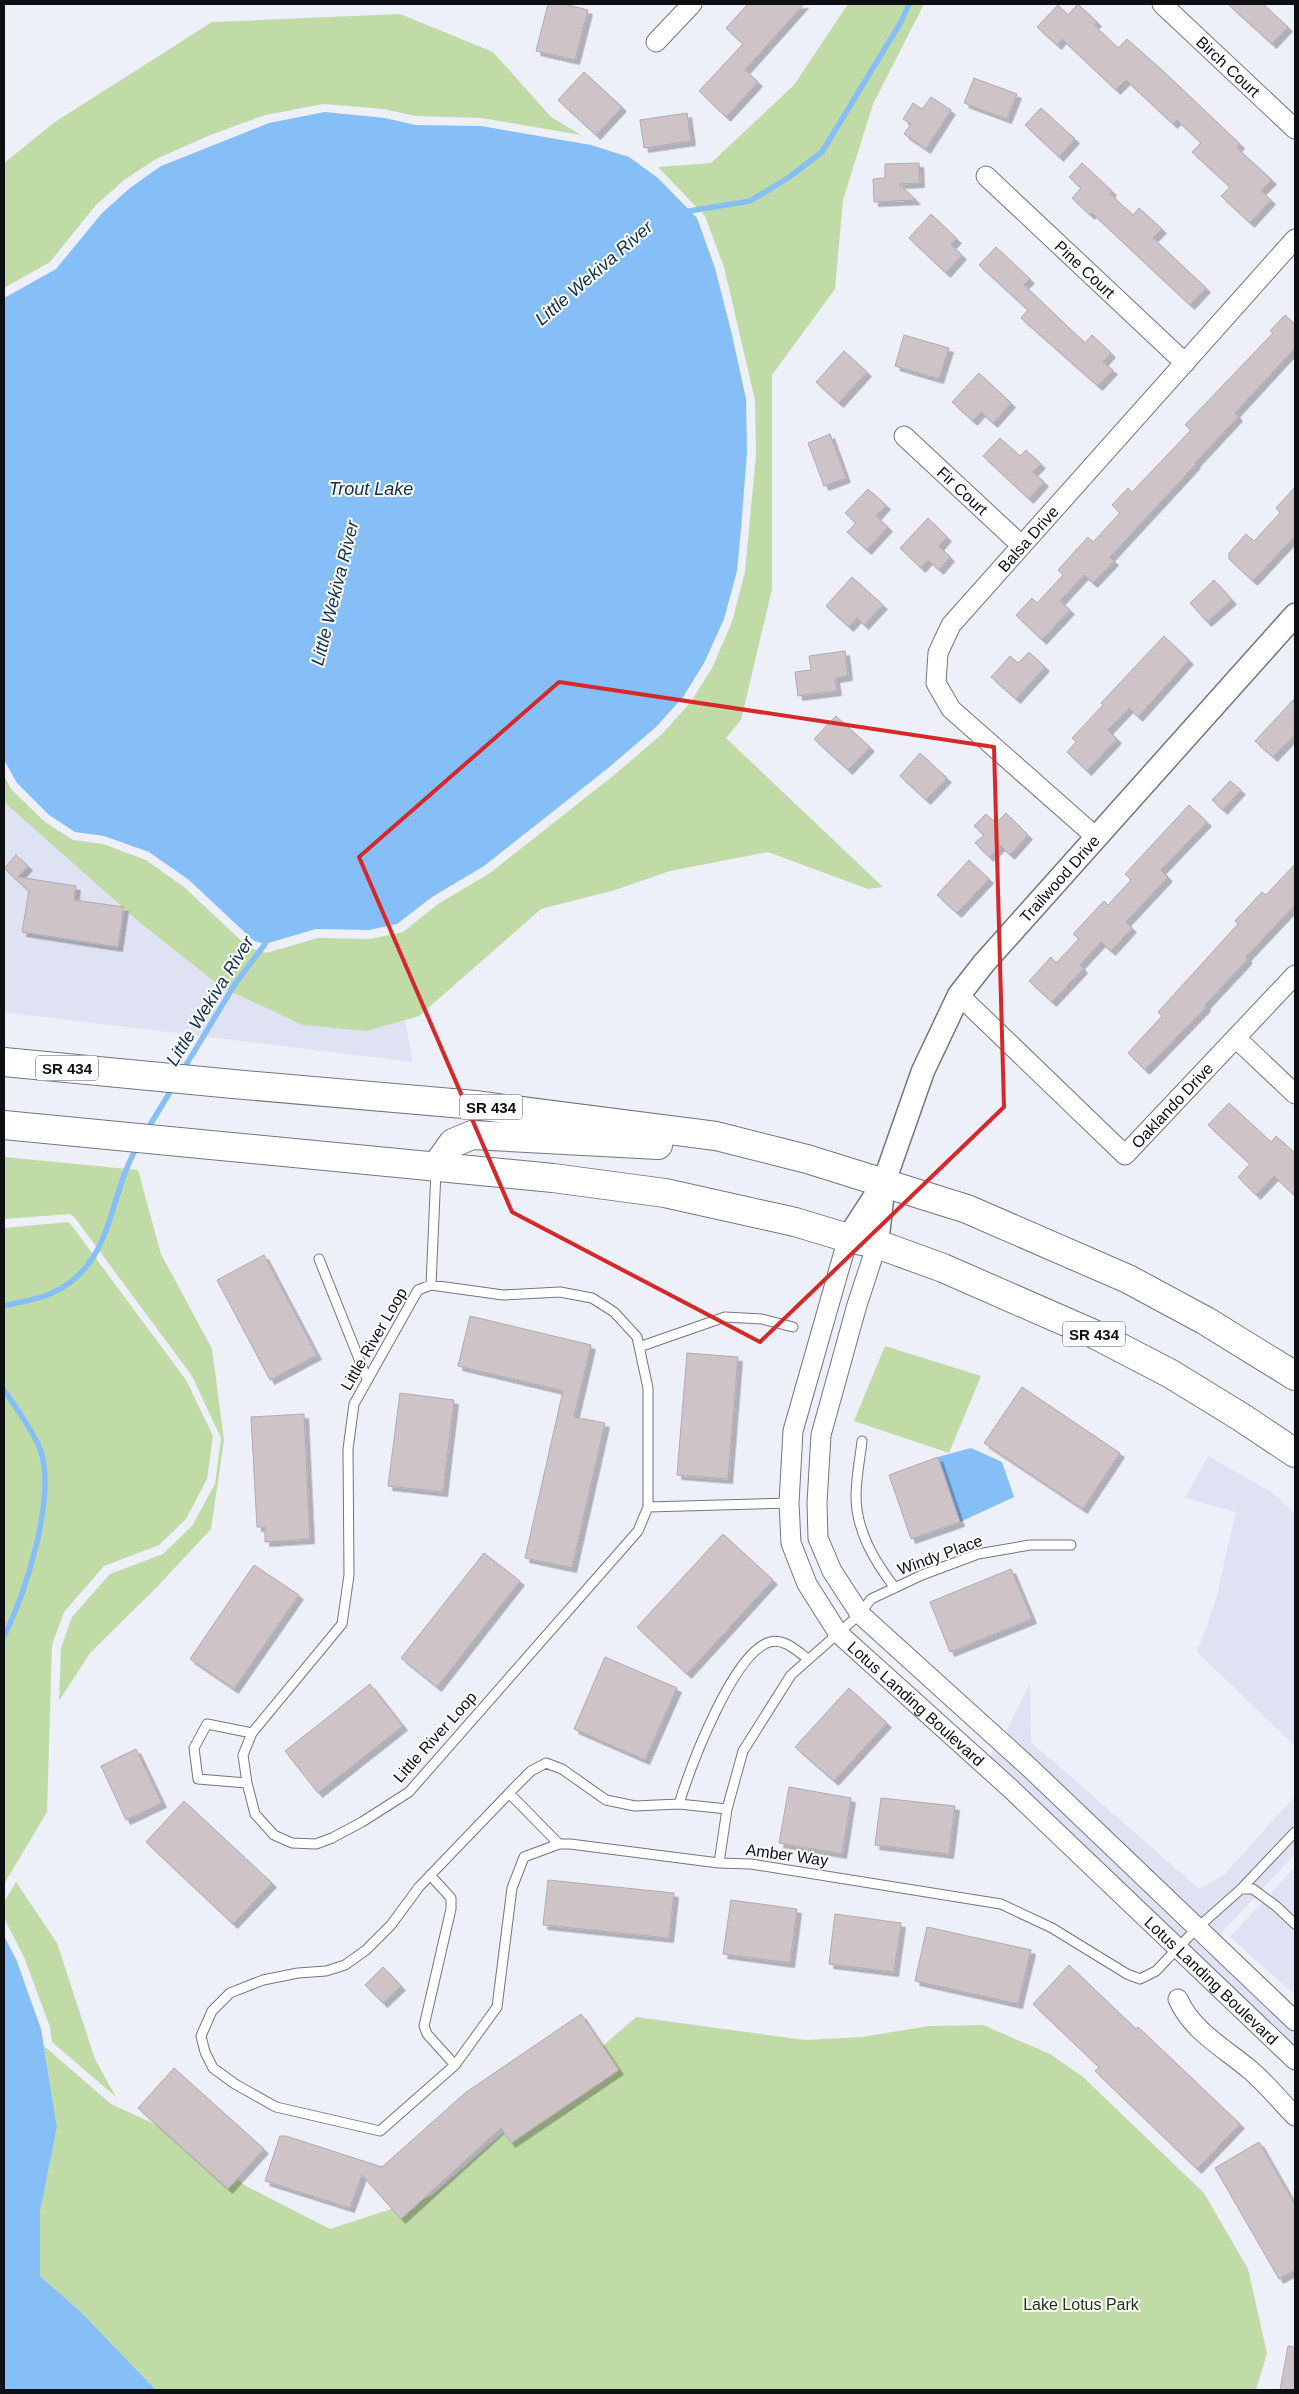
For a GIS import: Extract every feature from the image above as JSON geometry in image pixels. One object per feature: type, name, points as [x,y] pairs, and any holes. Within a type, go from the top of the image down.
[{"type":"main road","name":"SR 434","points":[[4,1062],[475,1105],[716,1136],[807,1159],[967,1208],[1128,1279],[1206,1321],[1295,1376]]},
{"type":"main road","name":"SR 434","points":[[4,1124],[553,1178],[665,1193],[729,1206],[877,1244],[986,1286],[1096,1335],[1171,1374],[1242,1417],[1295,1453]]},
{"type":"main road","points":[[436,1167],[453,1143],[472,1135],[659,1145],[716,1136]]},
{"type":"street","points":[[656,42],[692,4]]},
{"type":"street","name":"Birch Court","points":[[1162,4],[1295,129]]},
{"type":"street","name":"Pine Court","points":[[986,176],[1186,362]]},
{"type":"street","name":"Balsa Drive","points":[[1096,838],[951,709],[936,683],[938,653],[951,625],[1295,239]]},
{"type":"street","name":"Fir Court","points":[[904,436],[1022,545]]},
{"type":"street","name":"Trailwood Drive","points":[[877,1244],[884,1182],[923,1070],[959,995],[984,963],[1295,615]]},
{"type":"street","name":"Oaklando Drive","points":[[959,995],[1124,1155],[1295,975]]},
{"type":"street","points":[[1236,1038],[1295,1094]]},
{"type":"street","name":"Trailwood Drive","points":[[848,1238],[884,1182]]},
{"type":"street","name":"Lotus Landing Boulevard","points":[[848,1238],[793,1431],[790,1504],[791,1543],[807,1584],[838,1633],[1011,1789],[1295,2060]]},
{"type":"street","name":"Lotus Landing Boulevard","points":[[877,1244],[857,1305],[821,1436],[818,1538],[832,1571],[860,1614],[1030,1768],[1196,1929],[1295,2021]]},
{"type":"street","points":[[1178,1999],[1188,2017],[1202,2032],[1251,2070],[1295,2116]]},
{"type":"lane","name":"Little River Loop","points":[[431,1285],[436,1167]]},
{"type":"lane","points":[[319,1259],[367,1379]]},
{"type":"lane","name":"Little River Loop","points":[[431,1285],[503,1295],[560,1292],[592,1298],[614,1312],[637,1337],[639,1347],[648,1388],[648,1507],[638,1531],[409,1792],[362,1822],[316,1844],[292,1843],[274,1835],[255,1814],[247,1783],[243,1755],[252,1733],[342,1624],[349,1575],[348,1449],[354,1404],[418,1290],[431,1285]]},
{"type":"lane","points":[[639,1347],[725,1317],[762,1319],[793,1327]]},
{"type":"lane","points":[[862,1442],[856,1495],[857,1514],[875,1562],[895,1588]]},
{"type":"lane","points":[[648,1507],[790,1504]]},
{"type":"lane","name":"Windy Place","points":[[860,1614],[871,1599],[978,1554],[1030,1545],[1071,1545]]},
{"type":"lane","name":"Amber Way","points":[[860,1614],[808,1659],[782,1689],[743,1751],[727,1809],[719,1863],[751,1864],[1001,1904],[1052,1928],[1127,1974],[1140,1979],[1156,1972],[1178,1950]]},
{"type":"lane","points":[[679,1804],[691,1766],[741,1666],[756,1649],[771,1641],[788,1645],[808,1659]]},
{"type":"lane","points":[[247,1783],[198,1779],[194,1748],[208,1724],[252,1733]]},
{"type":"lane","points":[[719,1863],[559,1844],[524,1857],[512,1888],[497,2007],[455,2065],[380,2131],[276,2107],[235,2084],[213,2068],[204,2052],[201,2036],[212,2011],[230,1993],[263,1980],[326,1970],[345,1964],[366,1950],[391,1925],[430,1875],[531,1771],[546,1763],[562,1769],[606,1800],[635,1806],[679,1804],[727,1809]]},
{"type":"lane","points":[[509,1793],[559,1844]]},
{"type":"lane","points":[[1178,1950],[1196,1929],[1241,1889],[1295,1832]]},
{"type":"lane","points":[[430,1875],[451,1898],[451,1909],[424,2026],[427,2034],[455,2065]]},
{"type":"lane","points":[[1241,1889],[1254,1889],[1295,1924]]},
{"type":"highlighted area","points":[[559,682],[994,747],[1004,1107],[760,1342],[512,1212],[359,857]]},
{"type":"shaded area","points":[[4,802],[138,921],[221,987],[367,1031],[405,1020],[413,1062],[4,1012]]},
{"type":"shaded area","points":[[1208,1456],[1273,1493],[1295,1514],[1295,1746],[1197,1652],[1215,1603],[1236,1512],[1185,1498]]},
{"type":"shaded area","points":[[1030,1683],[1031,1742],[1199,1889],[1224,1875],[1295,1796],[1295,1854],[1224,1930],[1222,1935],[1224,1941],[1005,1733]]},
{"type":"shaded area","points":[[995,1749],[1295,2034],[1295,2047],[990,1757]]},
{"type":"shaded area","points":[[1295,1867],[1295,1995],[1230,1937]]},
{"type":"green space","points":[[848,4],[924,4],[873,104],[843,200],[835,289],[772,375],[772,589],[741,720],[726,738],[883,887],[868,889],[768,852],[670,871],[615,890],[541,909],[419,1016],[367,1031],[303,1025],[221,987],[138,921],[4,802],[4,776],[11,789],[45,822],[73,840],[103,844],[146,860],[184,887],[248,947],[266,953],[318,938],[370,939],[403,932],[438,904],[490,873],[613,776],[662,734],[690,703],[712,668],[732,622],[745,572],[756,455],[755,400],[724,267],[705,216],[658,167],[711,163],[794,85]]},
{"type":"green space","points":[[400,14],[493,52],[551,117],[581,135],[482,118],[415,116],[384,109],[324,104],[265,115],[208,136],[156,159],[124,180],[95,206],[50,262],[4,288],[4,163],[55,122],[212,22]]},
{"type":"green space","points":[[4,1157],[138,1170],[161,1254],[212,1349],[224,1440],[211,1529],[157,1587],[90,1653],[59,1701],[61,1648],[72,1617],[110,1574],[163,1554],[192,1526],[215,1484],[221,1438],[192,1376],[75,1218],[70,1214],[4,1219]]},
{"type":"green space","points":[[69,1222],[186,1380],[213,1436],[207,1479],[186,1519],[159,1545],[104,1566],[64,1612],[52,1645],[47,1812],[4,1884],[4,1228]]},
{"type":"green space","points":[[885,1346],[981,1376],[949,1453],[854,1421]]},
{"type":"green space","points":[[16,1882],[57,1943],[95,2059],[116,2097],[52,2042],[50,2027],[24,1957],[4,1918],[4,1902]]},
{"type":"green space","name":"Lake Lotus Park","points":[[636,2017],[805,2040],[862,2037],[929,2026],[983,2025],[1050,2054],[1083,2077],[1204,2193],[1248,2269],[1267,2353],[1256,2390],[156,2390],[81,2312],[40,2276],[40,2212],[57,2127],[44,2046],[111,2104],[176,2134],[246,2186],[330,2229],[431,2196]]},
{"type":"water","name":"Trout Lake","points":[[325,112],[385,118],[415,125],[481,126],[591,145],[629,157],[658,178],[697,218],[715,268],[746,399],[747,453],[737,571],[724,619],[704,663],[683,697],[656,727],[607,769],[484,866],[432,897],[397,924],[369,930],[316,929],[265,944],[254,941],[189,880],[149,852],[104,836],[75,832],[49,815],[17,783],[4,760],[4,298],[56,269],[102,213],[130,188],[161,166],[269,123]]},
{"type":"water","points":[[971,1448],[1002,1462],[1014,1497],[960,1522],[938,1457]]},
{"type":"water","points":[[4,1936],[16,1959],[41,2029],[57,2127],[40,2212],[40,2276],[81,2312],[156,2390],[4,2390]]},
{"type":"building","points":[[548,4],[564,4],[588,10],[575,60],[536,51]]},
{"type":"building","points":[[748,4],[804,4],[745,70],[758,82],[726,117],[699,91],[743,44],[726,28]]},
{"type":"building","points":[[1078,4],[1097,22],[1094,25],[1118,48],[1127,39],[1163,71],[1240,144],[1237,148],[1272,180],[1261,191],[1271,200],[1250,223],[1221,196],[1230,187],[1192,152],[1201,143],[1177,120],[1173,124],[1126,80],[1116,90],[1062,39],[1057,45],[1037,27],[1058,5],[1068,15]]},
{"type":"building","points":[[1228,4],[1263,4],[1288,27],[1272,44]]},
{"type":"building","points":[[584,72],[622,107],[596,135],[558,100]]},
{"type":"building","points":[[974,78],[1017,94],[1007,119],[964,103]]},
{"type":"building","points":[[931,97],[951,110],[926,149],[904,134],[911,124],[903,119],[913,103],[922,109]]},
{"type":"building","points":[[1041,108],[1075,139],[1059,157],[1025,125]]},
{"type":"building","points":[[687,113],[691,141],[644,148],[640,120]]},
{"type":"building","points":[[919,163],[920,183],[899,184],[916,200],[874,202],[873,179],[885,178],[885,164]]},
{"type":"building","points":[[1082,163],[1112,191],[1110,194],[1133,215],[1139,208],[1162,229],[1153,238],[1206,288],[1190,305],[1092,213],[1090,215],[1072,198],[1081,188],[1069,177]]},
{"type":"building","points":[[931,214],[957,239],[951,245],[962,255],[946,273],[909,238]]},
{"type":"building","points":[[996,247],[1030,279],[1024,285],[1085,343],[1092,335],[1111,353],[1103,362],[1113,370],[1098,386],[1021,318],[1028,310],[979,265]]},
{"type":"building","points":[[1285,315],[1295,324],[1295,348],[1235,413],[1238,417],[1110,557],[1114,561],[1093,583],[1084,575],[1060,601],[1070,610],[1042,640],[1016,615],[1032,598],[1037,603],[1063,575],[1058,570],[1088,537],[1093,542],[1120,513],[1112,505],[1128,488],[1132,492],[1191,430],[1185,425],[1273,333],[1270,331]]},
{"type":"building","points":[[904,335],[949,348],[939,379],[895,366]]},
{"type":"building","points":[[844,351],[867,372],[839,403],[816,382]]},
{"type":"building","points":[[979,373],[1011,403],[993,423],[981,412],[973,421],[952,402]]},
{"type":"building","points":[[830,434],[846,478],[824,486],[808,443]]},
{"type":"building","points":[[1000,438],[1020,456],[1026,450],[1041,464],[1033,472],[1044,482],[1029,499],[983,456]]},
{"type":"building","points":[[1295,487],[1295,536],[1253,581],[1229,559],[1229,553],[1246,534],[1254,541],[1280,513],[1276,508]]},
{"type":"building","points":[[868,489],[886,505],[876,516],[888,527],[867,550],[847,532],[856,523],[845,513]]},
{"type":"building","points":[[928,518],[947,537],[939,546],[950,557],[939,570],[928,560],[921,568],[900,548]]},
{"type":"building","points":[[852,577],[883,605],[864,625],[857,618],[849,627],[826,606]]},
{"type":"building","points":[[1214,580],[1232,600],[1207,622],[1190,603]]},
{"type":"building","points":[[1164,636],[1189,660],[1138,717],[1129,708],[1108,730],[1117,739],[1087,771],[1067,752],[1076,742],[1072,738],[1103,705],[1101,703]]},
{"type":"building","points":[[845,651],[848,676],[835,678],[837,691],[798,696],[795,672],[811,670],[809,656]]},
{"type":"building","points":[[1029,652],[1045,667],[1016,699],[991,677],[1010,656],[1018,663]]},
{"type":"building","points":[[1295,698],[1295,734],[1273,757],[1255,741]]},
{"type":"building","points":[[836,716],[870,747],[848,770],[814,739]]},
{"type":"building","points":[[920,753],[947,778],[926,800],[900,776]]},
{"type":"building","points":[[1230,781],[1241,790],[1223,810],[1212,800]]},
{"type":"building","points":[[1189,805],[1207,822],[1161,870],[1168,877],[1126,922],[1132,928],[1111,951],[1101,942],[1080,965],[1083,969],[1052,1002],[1029,981],[1051,957],[1056,963],[1079,939],[1073,934],[1104,901],[1108,905],[1131,880],[1125,874]]},
{"type":"building","points":[[1006,813],[1028,835],[1010,855],[1001,846],[989,857],[975,843],[984,835],[974,826],[986,814],[996,823]]},
{"type":"building","points":[[16,855],[28,866],[18,877],[76,886],[74,900],[124,907],[118,947],[22,932],[29,891],[4,868]]},
{"type":"building","points":[[969,860],[989,879],[957,913],[937,895]]},
{"type":"building","points":[[1295,864],[1295,905],[1246,957],[1248,959],[1205,1005],[1206,1007],[1145,1070],[1128,1053],[1162,1016],[1158,1012],[1238,924],[1235,921],[1262,892],[1266,895]]},
{"type":"building","points":[[1229,1103],[1271,1142],[1276,1136],[1295,1153],[1295,1196],[1274,1176],[1256,1195],[1238,1177],[1250,1164],[1208,1125]]},
{"type":"building","points":[[264,1255],[317,1355],[270,1380],[217,1280]]},
{"type":"building","points":[[470,1316],[591,1345],[574,1417],[605,1423],[572,1568],[525,1558],[563,1391],[458,1366]]},
{"type":"building","points":[[687,1353],[738,1357],[728,1479],[677,1475]]},
{"type":"building","points":[[1022,1387],[1120,1453],[1083,1509],[984,1443]]},
{"type":"building","points":[[400,1393],[454,1400],[443,1492],[388,1486]]},
{"type":"building","points":[[304,1414],[310,1539],[265,1542],[265,1527],[257,1527],[251,1417]]},
{"type":"building","points":[[938,1457],[960,1522],[911,1539],[889,1475]]},
{"type":"building","points":[[723,1534],[773,1580],[687,1674],[637,1627]]},
{"type":"building","points":[[484,1553],[520,1581],[437,1687],[401,1658]]},
{"type":"building","points":[[254,1565],[299,1595],[234,1689],[190,1659]]},
{"type":"building","points":[[1011,1569],[1032,1619],[950,1652],[930,1602]]},
{"type":"building","points":[[605,1657],[677,1688],[645,1760],[574,1729]]},
{"type":"building","points":[[370,1684],[403,1726],[318,1793],[285,1751]]},
{"type":"building","points":[[849,1688],[887,1723],[834,1781],[795,1747]]},
{"type":"building","points":[[136,1749],[162,1803],[126,1820],[101,1766]]},
{"type":"building","points":[[789,1787],[851,1798],[842,1854],[779,1843]]},
{"type":"building","points":[[881,1798],[955,1806],[949,1854],[875,1845]]},
{"type":"building","points":[[184,1801],[272,1883],[233,1924],[146,1842]]},
{"type":"building","points":[[548,1880],[674,1893],[669,1938],[543,1925]]},
{"type":"building","points":[[731,1900],[797,1909],[790,1963],[723,1954]]},
{"type":"building","points":[[835,1914],[901,1923],[894,1972],[829,1964]]},
{"type":"building","points":[[927,1927],[1031,1950],[1018,2004],[915,1981]]},
{"type":"building","points":[[1069,1965],[1136,2029],[1138,2027],[1240,2124],[1197,2169],[1095,2071],[1099,2067],[1033,2004]]},
{"type":"building","points":[[383,1967],[401,1986],[383,2003],[365,1985]]},
{"type":"building","points":[[581,2014],[619,2070],[511,2143],[501,2128],[401,2219],[362,2175],[350,2208],[265,2181],[280,2136],[286,2136],[382,2167],[465,2093]]},
{"type":"building","points":[[174,2068],[264,2149],[228,2189],[138,2108]]},
{"type":"building","points":[[1259,2142],[1295,2205],[1295,2270],[1279,2279],[1215,2168]]},
{"type":"building","points":[[1288,2346],[1295,2347],[1295,2390],[1280,2390]]},
{"type":"waterway","name":"Little Wekiva River","points":[[683,216],[689,211],[750,201],[788,178],[822,152],[901,22],[909,4]]},
{"type":"waterway","name":"Little Wekiva River","points":[[183,1070],[235,984],[265,944],[266,939]]},
{"type":"waterway","name":"Little Wekiva River","points":[[147,1130],[173,1087]]},
{"type":"waterway","name":"Little Wekiva River","points":[[4,1306],[52,1293],[72,1281],[87,1266],[98,1248],[106,1229],[127,1167],[137,1147]]},
{"type":"waterway","name":"Little Wekiva River","points":[[4,1390],[29,1427],[40,1449],[44,1468],[45,1491],[37,1544],[30,1570],[13,1618],[4,1636]]}]
